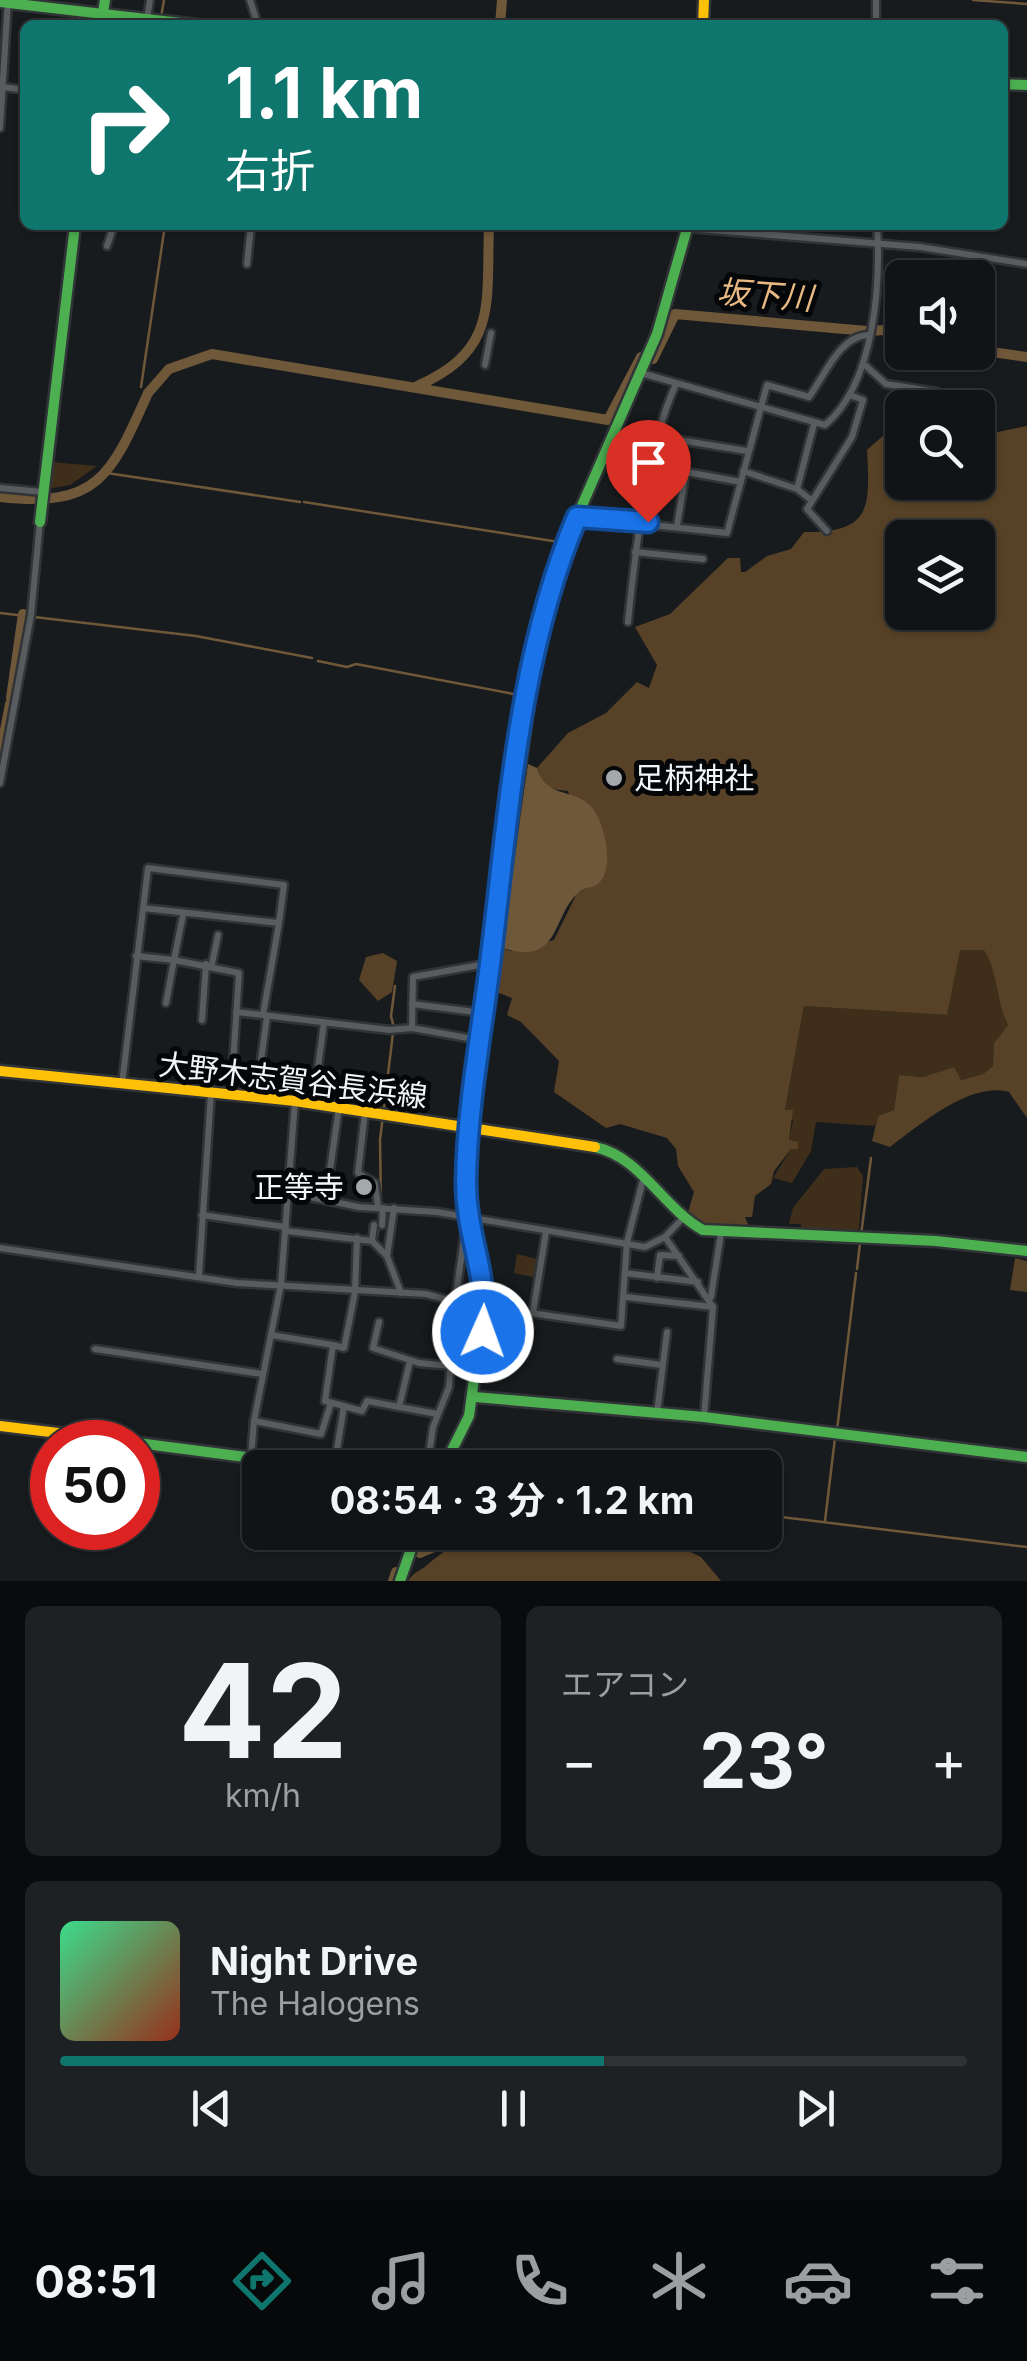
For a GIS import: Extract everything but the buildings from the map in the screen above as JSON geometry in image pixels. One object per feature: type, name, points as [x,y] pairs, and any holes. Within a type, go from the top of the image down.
[{"type":"main road","points":[[5,1],[104,6],[153,20]]},
{"type":"main road","points":[[40,522],[74,230]]},
{"type":"main road","points":[[450,1450],[474,1397],[486,1305],[484,1274],[470,1245],[467,1217],[469,1130],[538,636],[577,517],[642,373],[672,292],[686,230]]},
{"type":"main road","name":"大野木志賀谷長浜線","points":[[0,1071],[256,1096],[601,1148],[618,1155],[682,1220],[721,1233],[936,1241],[1027,1252]]},
{"type":"main road","points":[[474,1397],[704,1418],[1027,1457]]},
{"type":"main road","points":[[0,1426],[30,1430]]},
{"type":"main road","points":[[160,1446],[242,1456]]},
{"type":"main road","points":[[400,1581],[411,1550]]},
{"type":"street","points":[[150,0],[153,20]]},
{"type":"street","points":[[0,128],[5,1]]},
{"type":"street","points":[[3,87],[20,89]]},
{"type":"street","points":[[107,246],[112,230]]},
{"type":"street","points":[[248,264],[251,230]]},
{"type":"street","points":[[730,230],[879,244],[1027,264]]},
{"type":"street","points":[[642,373],[824,425],[850,395],[866,366],[878,230]]},
{"type":"street","points":[[577,517],[726,533],[768,385],[808,397],[843,343],[869,331]]},
{"type":"street","points":[[485,365],[491,334]]},
{"type":"street","points":[[866,366],[886,384],[924,390]]},
{"type":"street","points":[[628,622],[635,552],[676,384]]},
{"type":"street","points":[[826,531],[808,509],[856,426],[863,400],[850,395]]},
{"type":"street","points":[[797,488],[814,424]]},
{"type":"street","points":[[660,437],[747,451]]},
{"type":"street","points":[[654,466],[740,482]]},
{"type":"street","points":[[677,526],[686,471]]},
{"type":"street","points":[[743,471],[797,488],[812,500]]},
{"type":"street","points":[[0,488],[43,498]]},
{"type":"street","points":[[0,783],[31,615],[40,522]]},
{"type":"street","points":[[635,552],[703,559]]},
{"type":"street","points":[[122,1084],[148,868],[284,885],[256,1096]]},
{"type":"street","points":[[143,908],[279,923]]},
{"type":"street","points":[[166,1003],[183,914]]},
{"type":"street","points":[[202,1020],[209,964],[218,935]]},
{"type":"street","points":[[136,956],[238,970],[231,1094]]},
{"type":"street","points":[[412,1028],[413,977],[490,963]]},
{"type":"street","points":[[412,1004],[483,1013]]},
{"type":"street","points":[[236,1012],[390,1030],[412,1028],[479,1040]]},
{"type":"street","points":[[314,1104],[324,1023]]},
{"type":"street","points":[[200,1276],[211,1092]]},
{"type":"street","points":[[250,1450],[281,1284],[295,1101]]},
{"type":"street","points":[[326,1198],[339,1108]]},
{"type":"street","points":[[365,1112],[358,1173],[376,1183],[380,1208],[372,1241]]},
{"type":"street","points":[[0,1248],[355,1294],[402,1293],[622,1326],[627,1242],[643,1180]]},
{"type":"street","points":[[290,1193],[650,1247],[682,1220]]},
{"type":"street","points":[[394,1208],[388,1254],[402,1293]]},
{"type":"street","points":[[202,1216],[358,1238],[372,1241],[388,1254]]},
{"type":"street","points":[[533,1312],[546,1232]]},
{"type":"street","points":[[711,1298],[721,1233]]},
{"type":"street","points":[[665,1237],[711,1298],[714,1308],[704,1418]]},
{"type":"street","points":[[273,1335],[344,1348],[355,1294],[358,1238]]},
{"type":"street","points":[[430,1450],[437,1414],[446,1396],[455,1302],[470,1245]]},
{"type":"street","points":[[657,1278],[660,1255],[679,1256]]},
{"type":"street","points":[[625,1273],[698,1282]]},
{"type":"street","points":[[626,1297],[714,1308]]},
{"type":"street","points":[[378,1322],[373,1348],[410,1360],[451,1366]]},
{"type":"street","points":[[656,1413],[666,1332]]},
{"type":"street","points":[[334,1346],[324,1398],[331,1403],[362,1410],[367,1401],[437,1414]]},
{"type":"street","points":[[95,1349],[262,1374]]},
{"type":"street","points":[[617,1359],[662,1364]]},
{"type":"street","points":[[399,1407],[410,1360]]},
{"type":"street","points":[[254,1421],[322,1434],[331,1403]]},
{"type":"street","points":[[335,1450],[344,1406]]},
{"type":"shaded area","points":[[1027,426],[1027,1118],[1009,1092],[994,1090],[946,1107],[890,1147],[872,1141],[878,1116],[894,1110],[899,1075],[923,1077],[954,1067],[961,1080],[983,1074],[993,1066],[994,1043],[1008,1025],[992,968],[984,950],[960,950],[947,1015],[804,1006],[785,1110],[793,1110],[789,1140],[798,1142],[798,1149],[791,1149],[774,1171],[771,1184],[755,1196],[752,1217],[745,1217],[750,1229],[708,1227],[686,1219],[694,1192],[678,1166],[676,1149],[667,1138],[620,1124],[606,1128],[554,1092],[559,1061],[521,1022],[507,1015],[512,998],[494,991],[500,947],[511,951],[554,940],[577,893],[598,883],[568,791],[547,786],[537,768],[568,733],[606,713],[637,682],[649,688],[657,665],[635,627],[670,614],[728,558],[740,558],[741,572],[745,572],[767,556],[791,549],[804,532],[843,528],[855,522],[862,513],[868,487],[867,450],[885,434],[885,500],[995,500],[995,433]]},
{"type":"shaded area","points":[[50,462],[97,466],[70,485],[47,489]]},
{"type":"shaded area","points":[[528,764],[537,768],[549,786],[591,807],[604,833],[607,861],[603,878],[577,894],[544,946],[519,952],[500,947]]},
{"type":"shaded area","points":[[959,950],[985,950],[993,968],[1008,1025],[994,1043],[993,1066],[983,1074],[960,1080],[954,1067],[923,1077],[899,1075],[894,1110],[878,1116],[875,1126],[816,1122],[811,1151],[792,1183],[773,1178],[791,1149],[797,1149],[789,1140],[793,1121],[785,1111],[804,1006],[947,1015]]},
{"type":"shaded area","points":[[383,953],[397,961],[392,992],[378,1001],[359,980],[366,957]]},
{"type":"shaded area","points":[[857,1167],[863,1176],[859,1229],[851,1233],[801,1230],[801,1224],[789,1224],[793,1208],[824,1169]]},
{"type":"shaded area","points":[[517,1254],[541,1260],[538,1278],[514,1273]]},
{"type":"shaded area","points":[[1015,1258],[1027,1261],[1027,1292],[1010,1290]]},
{"type":"shaded area","points":[[686,1550],[701,1557],[721,1581],[408,1581],[444,1552]]},
{"type":"waterway","points":[[161,17],[164,0]]},
{"type":"waterway","points":[[500,20],[502,0]]},
{"type":"waterway","points":[[973,0],[1027,4]]},
{"type":"waterway","points":[[141,387],[164,230]]},
{"type":"waterway","points":[[417,386],[444,372],[475,340],[487,301],[489,230]]},
{"type":"waterway","name":"坂下川","points":[[653,359],[675,314],[885,330]]},
{"type":"waterway","name":"坂下川","points":[[995,352],[1027,357]]},
{"type":"waterway","points":[[148,393],[169,369],[212,354],[608,420],[641,357]]},
{"type":"waterway","points":[[0,497],[59,497],[80,491],[97,480],[123,446],[148,393]]},
{"type":"waterway","points":[[107,473],[300,502]]},
{"type":"waterway","points":[[304,502],[559,542]]},
{"type":"waterway","points":[[0,613],[196,636],[312,658]]},
{"type":"waterway","points":[[11,698],[23,614]]},
{"type":"waterway","points":[[318,661],[347,667],[356,664],[524,696]]},
{"type":"waterway","points":[[0,756],[10,704]]},
{"type":"waterway","points":[[394,1028],[391,1016],[395,986]]},
{"type":"waterway","points":[[381,1208],[380,1140],[393,1033]]},
{"type":"waterway","points":[[861,1235],[871,1158]]},
{"type":"waterway","points":[[376,1242],[379,1226]]},
{"type":"waterway","points":[[857,1269],[860,1243]]},
{"type":"waterway","points":[[837,1430],[856,1273]]},
{"type":"waterway","points":[[300,1290],[392,1295]]},
{"type":"waterway","points":[[278,1316],[281,1299]]},
{"type":"waterway","points":[[0,1431],[30,1435]]},
{"type":"waterway","points":[[825,1521],[835,1438]]},
{"type":"waterway","points":[[160,1452],[242,1461]]},
{"type":"waterway","points":[[782,1517],[1027,1547]]},
{"type":"waterway","points":[[403,1557],[405,1550]]},
{"type":"waterway","points":[[420,1553],[427,1550]]},
{"type":"waterway","points":[[393,1581],[396,1572]]},
{"type":"traffic: fast","points":[[102,20],[105,0]]},
{"type":"traffic: fast","points":[[0,2],[155,20]]},
{"type":"traffic: fast","points":[[1008,84],[1027,85]]},
{"type":"traffic: fast","points":[[40,522],[74,230]]},
{"type":"traffic: fast","points":[[452,1450],[469,1416],[486,1291],[467,1217],[468,1142],[538,636],[566,542],[657,334],[687,230]]},
{"type":"traffic: fast","points":[[595,1147],[626,1161],[703,1230],[936,1241],[1027,1251]]},
{"type":"traffic: fast","points":[[475,1397],[704,1417],[1027,1457]]},
{"type":"traffic: fast","points":[[160,1446],[242,1457]]},
{"type":"traffic: fast","points":[[400,1581],[411,1550]]},
{"type":"traffic: slow","points":[[703,20],[704,0]]},
{"type":"traffic: slow","points":[[0,1071],[295,1101],[595,1147]]},
{"type":"traffic: slow","points":[[0,1426],[30,1430]]},
{"type":"place","name":"足柄神社","points":[[614,778]]},
{"type":"place","name":"正等寺","points":[[364,1187]]},
{"type":"route","points":[[483,1332],[484,1274],[467,1217],[468,1142],[506,843],[538,636],[550,588],[577,517],[648,522]]}]
